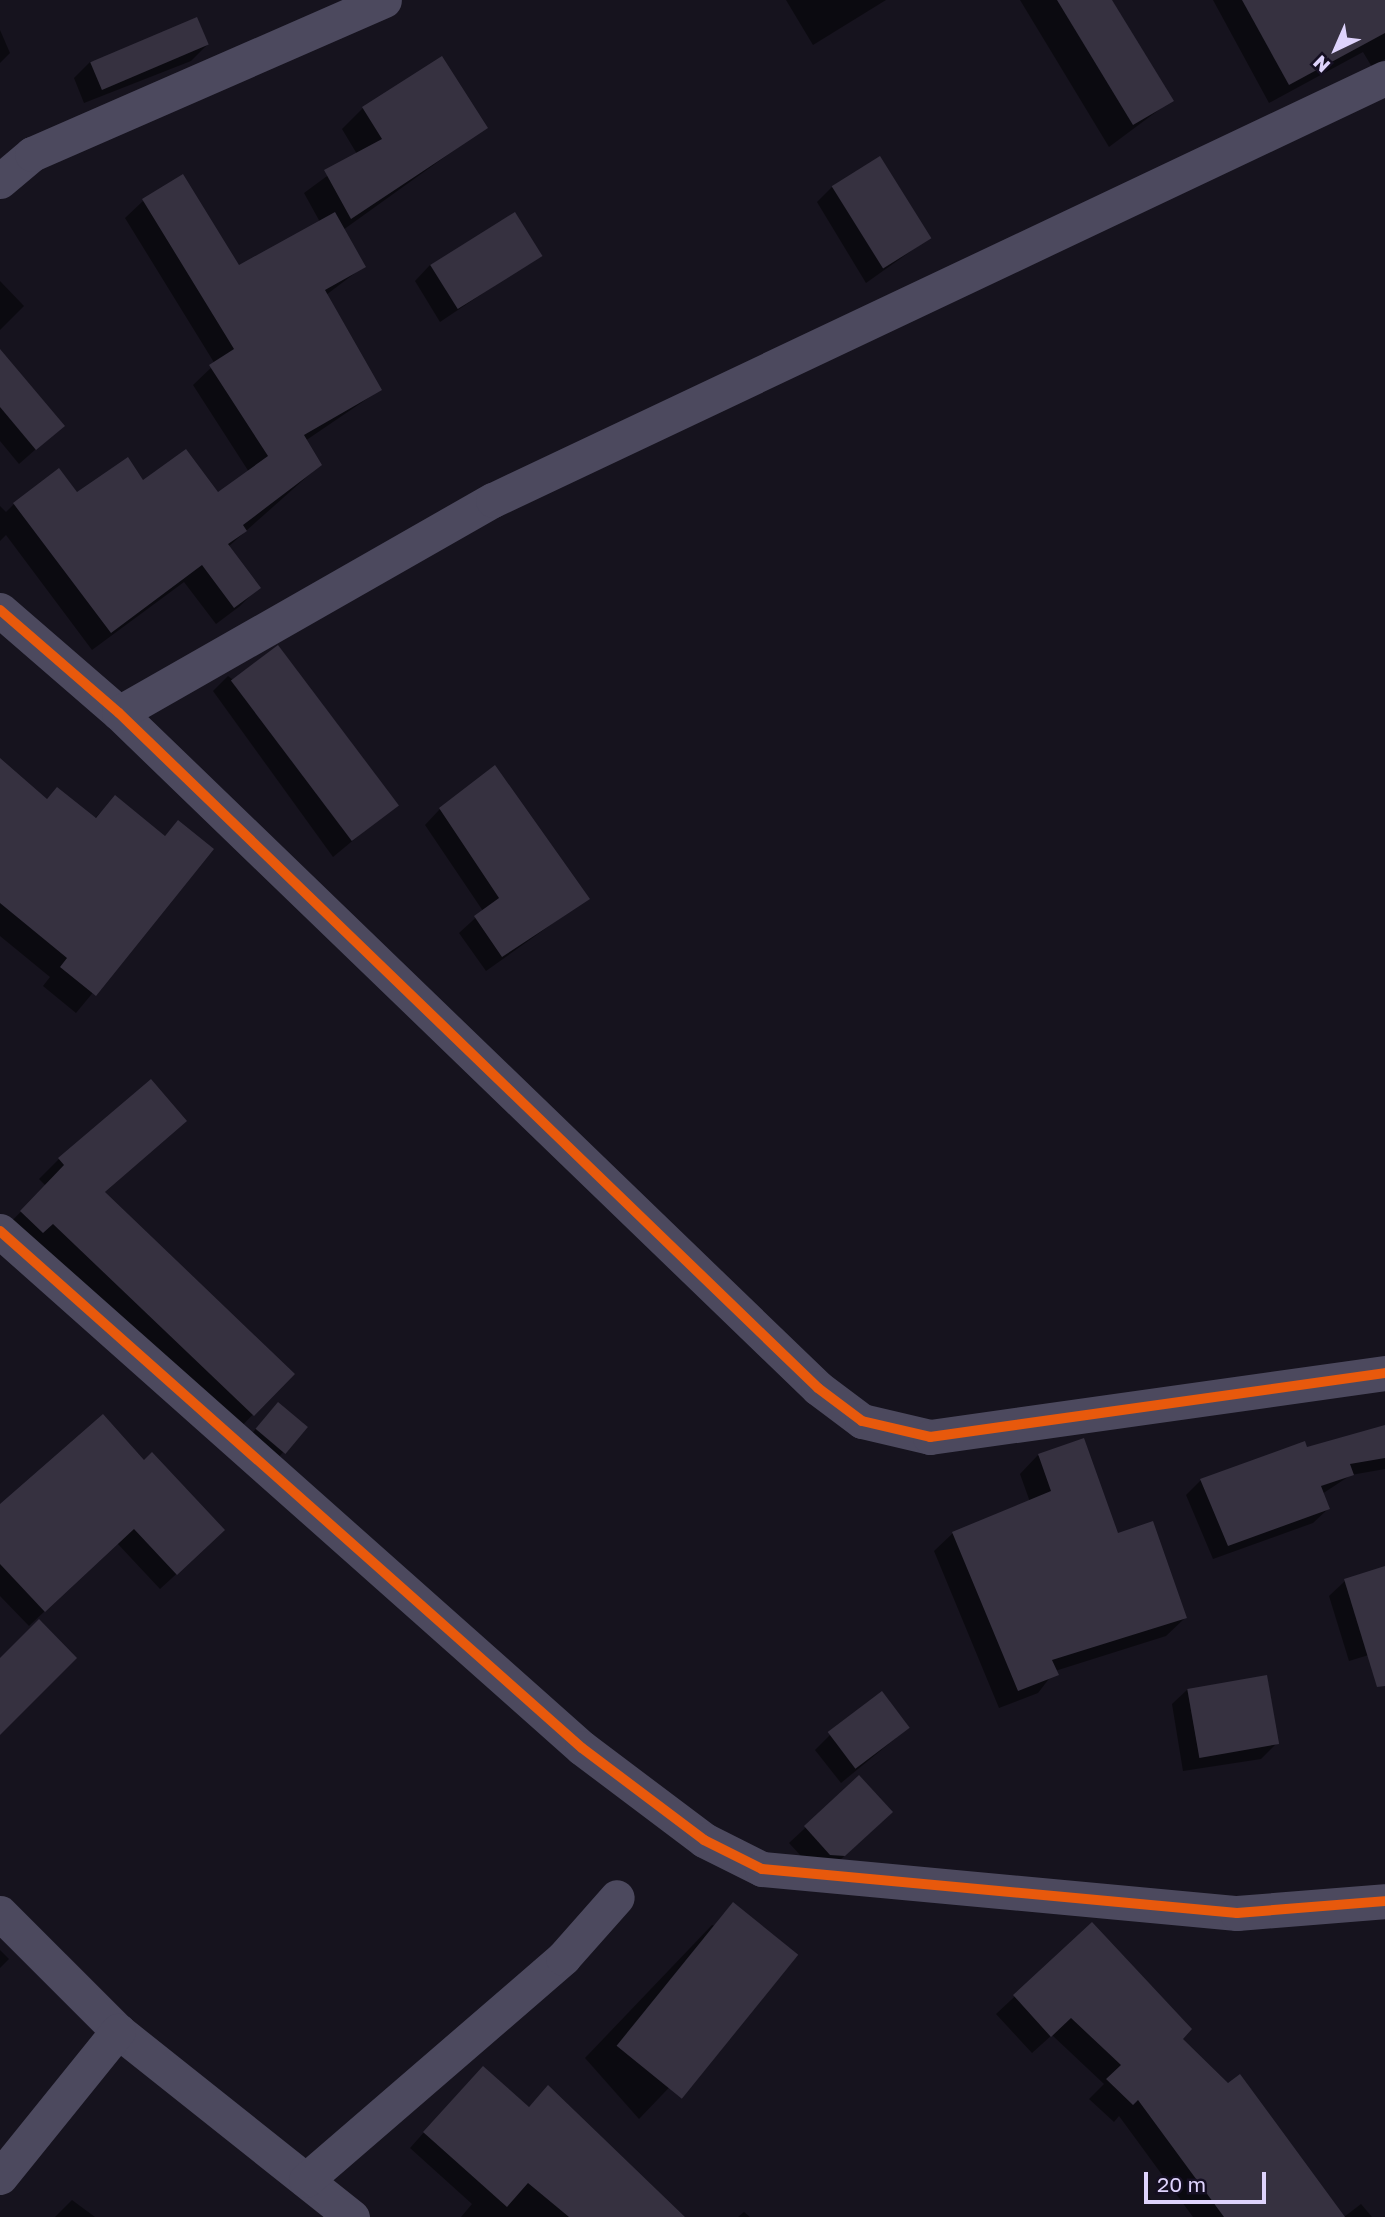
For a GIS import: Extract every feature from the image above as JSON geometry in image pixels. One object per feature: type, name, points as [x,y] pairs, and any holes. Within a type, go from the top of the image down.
[{"type":"street","points":[[0,181],[32,154],[384,0]]},
{"type":"street","points":[[119,713],[493,500],[1385,78]]},
{"type":"street","points":[[0,610],[119,713],[818,1388],[862,1421],[930,1437],[1385,1373]]},
{"type":"street","points":[[0,1231],[582,1748],[704,1840],[761,1869],[1237,1913],[1385,1901]]},
{"type":"street","points":[[306,2180],[563,1958],[617,1897]]},
{"type":"street","points":[[0,1913],[118,2031],[352,2217]]},
{"type":"street","points":[[0,2177],[118,2031]]},
{"type":"building","points":[[1057,0],[1112,0],[1174,101],[1133,125]]},
{"type":"building","points":[[1242,0],[1385,0],[1385,33],[1289,85]]},
{"type":"building","points":[[197,17],[209,45],[102,90],[90,62]]},
{"type":"building","points":[[442,56],[488,128],[351,219],[324,170],[382,139],[362,107]]},
{"type":"building","points":[[880,156],[931,238],[883,268],[832,186]]},
{"type":"building","points":[[183,174],[239,265],[335,212],[366,267],[325,290],[382,390],[304,435],[322,465],[243,525],[247,531],[228,544],[261,588],[234,608],[202,565],[111,633],[13,503],[59,468],[77,492],[128,457],[143,480],[186,449],[218,492],[268,456],[209,365],[234,349],[142,199]]},
{"type":"building","points":[[515,212],[543,256],[458,309],[430,265]]},
{"type":"building","points":[[0,349],[65,426],[36,450],[0,407]]},
{"type":"building","points":[[278,645],[399,806],[352,841],[231,681]]},
{"type":"building","points":[[0,758],[47,799],[57,787],[96,818],[115,795],[165,836],[178,820],[214,849],[96,996],[60,967],[67,958],[0,903]]},
{"type":"building","points":[[495,765],[590,899],[502,957],[474,916],[499,898],[439,808]]},
{"type":"building","points":[[151,1079],[187,1121],[105,1192],[295,1374],[254,1416],[53,1224],[43,1233],[20,1211],[64,1165],[58,1158]]},
{"type":"building","points":[[278,1402],[308,1427],[285,1454],[256,1429]]},
{"type":"building","points":[[103,1414],[144,1460],[152,1452],[225,1530],[177,1575],[134,1529],[45,1612],[0,1564],[0,1504]]},
{"type":"building","points":[[1385,1425],[1385,1458],[1350,1464],[1354,1475],[1321,1486],[1330,1509],[1228,1546],[1200,1479],[1305,1441],[1307,1447]]},
{"type":"building","points":[[1084,1438],[1118,1533],[1153,1521],[1187,1618],[1052,1660],[1059,1675],[1018,1691],[952,1532],[1051,1491],[1038,1454]]},
{"type":"building","points":[[1385,1566],[1385,1686],[1377,1687],[1344,1579]]},
{"type":"building","points":[[39,1619],[77,1658],[0,1735],[0,1658]]},
{"type":"building","points":[[1267,1675],[1279,1744],[1199,1758],[1187,1689]]},
{"type":"building","points":[[882,1691],[910,1728],[855,1769],[828,1732]]},
{"type":"building","points":[[859,1775],[893,1812],[845,1856],[830,1855],[804,1826]]},
{"type":"building","points":[[733,1902],[798,1955],[682,2099],[617,2046]]},
{"type":"building","points":[[1092,1922],[1192,2029],[1183,2039],[1228,2083],[1240,2074],[1345,2217],[1224,2217],[1138,2100],[1133,2105],[1106,2079],[1121,2065],[1071,2018],[1051,2037],[1013,1995]]},
{"type":"building","points":[[483,2066],[529,2107],[548,2085],[685,2217],[569,2217],[528,2183],[507,2207],[423,2132]]},
{"type":"cycle path","points":[[0,610],[119,713],[818,1388],[862,1421],[930,1437],[1385,1373]]},
{"type":"cycle path","points":[[0,1231],[582,1748],[704,1840],[762,1869],[1237,1913],[1385,1901]]}]
